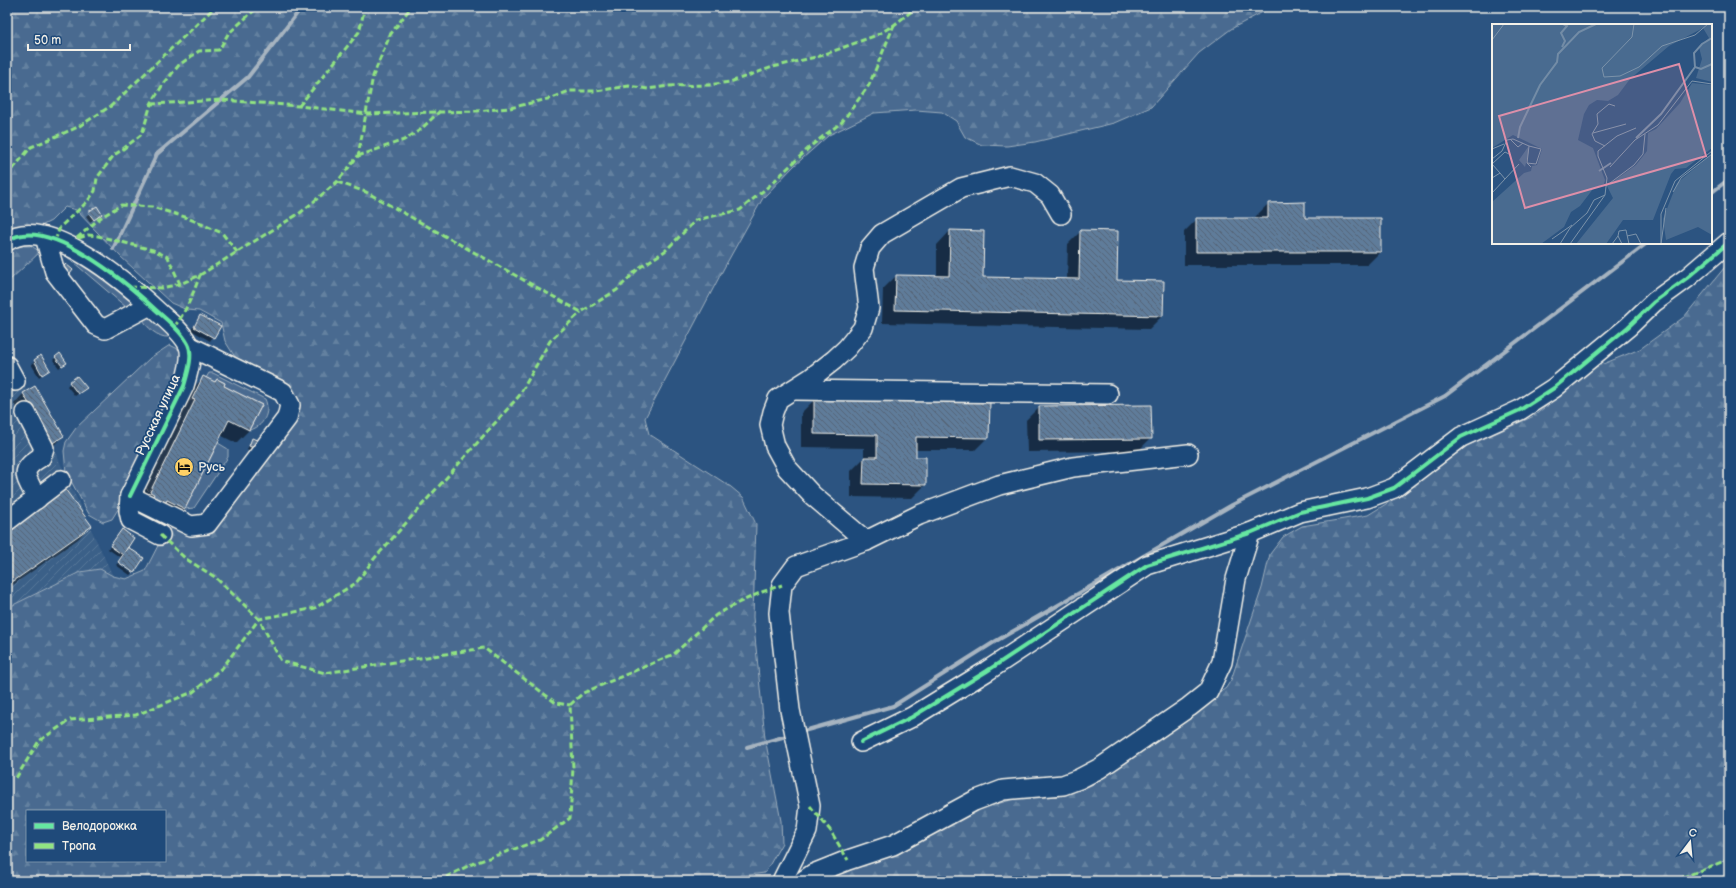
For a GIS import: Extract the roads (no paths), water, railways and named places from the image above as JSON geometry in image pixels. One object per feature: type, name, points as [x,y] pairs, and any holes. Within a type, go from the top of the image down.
[{"type":"street","points":[[866,542],[812,496],[787,468],[775,446],[770,425],[772,412],[778,399],[794,390],[838,356],[847,348],[863,328],[869,308],[864,268],[870,248],[882,234],[961,188],[1010,176],[1035,183],[1050,195],[1061,214]]},
{"type":"street","points":[[7,241],[28,234],[45,237],[99,262],[150,305],[179,332],[189,346],[283,392],[290,405],[287,418],[207,524],[191,526],[130,496],[129,510],[131,520],[160,535]]},
{"type":"street","points":[[45,237],[55,272],[96,325],[105,329],[150,305]]},
{"type":"street","points":[[861,742],[912,717],[987,671],[1148,565],[1250,533],[1300,512],[1367,498],[1394,488],[1461,437],[1520,410],[1554,388],[1628,327],[1654,302],[1687,278],[1729,242]]},
{"type":"street","name":"Русская улица","points":[[130,496],[184,386],[190,366],[189,346]]},
{"type":"street","points":[[794,390],[1108,394]]},
{"type":"street","points":[[26,413],[44,448],[41,457],[29,464],[26,469],[26,474],[36,499]]},
{"type":"street","points":[[782,881],[808,831],[810,806],[790,710],[779,613],[782,585],[796,566],[866,542],[919,515],[999,485],[1073,467],[1188,454]]},
{"type":"street","points":[[7,521],[61,480]]},
{"type":"street","points":[[803,881],[813,874],[848,860],[893,845],[974,801],[1003,790],[1063,785],[1079,779],[1100,768],[1189,707],[1208,692],[1222,662],[1236,579],[1250,533]]},
{"type":"waterway","points":[[113,249],[157,154],[248,77],[302,7]]},
{"type":"waterway","points":[[1712,192],[1729,179]]},
{"type":"waterway","points":[[800,732],[893,706],[996,641],[1232,505],[1445,396],[1646,244]]},
{"type":"waterway","points":[[747,747],[790,735]]},
{"type":"place","name":"Русь","points":[[184,467]]}]
